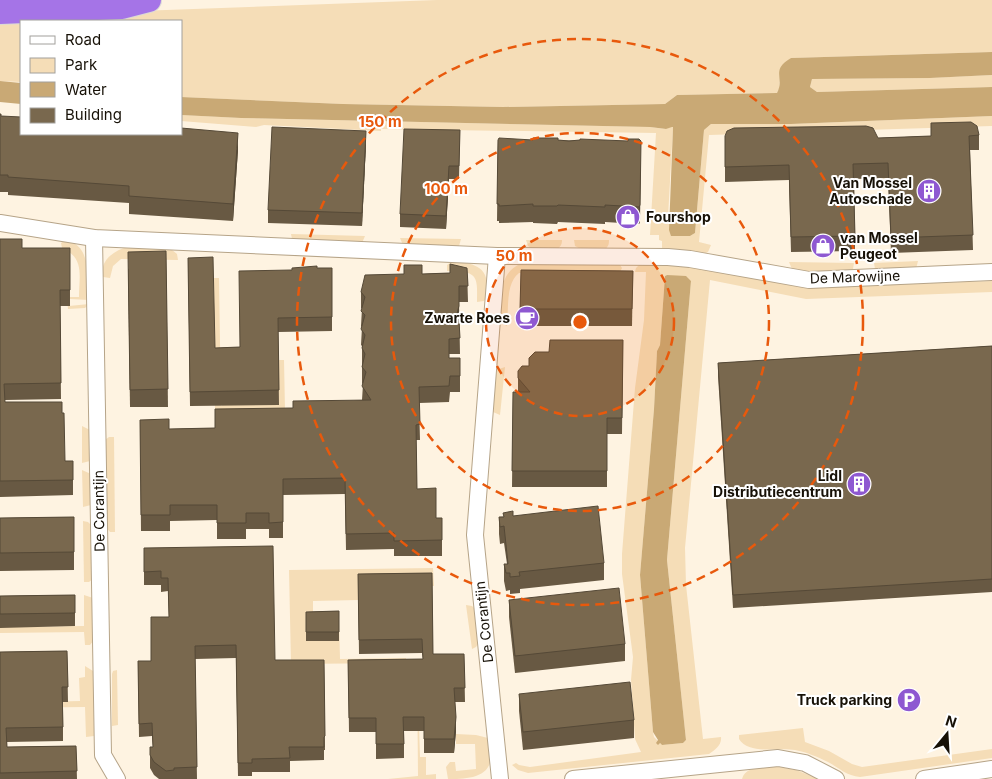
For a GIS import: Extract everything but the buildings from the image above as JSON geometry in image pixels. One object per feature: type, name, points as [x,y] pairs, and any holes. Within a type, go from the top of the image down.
[{"type":"highway","points":[[0,12],[122,7],[149,0]]},
{"type":"street","points":[[0,223],[94,238],[497,256]]},
{"type":"street","name":"De Corantijn","points":[[94,238],[103,754],[117,779]]},
{"type":"street","name":"De Corantijn","points":[[497,256],[475,535],[500,779]]},
{"type":"street","name":"De Marowijne","points":[[497,256],[668,257],[690,259],[809,280],[992,272]]},
{"type":"street","points":[[573,779],[778,758],[805,763],[836,779]]},
{"type":"street","points":[[924,779],[992,769]]},
{"type":"green space","points":[[437,0],[992,0],[992,52],[791,58],[780,69],[779,90],[777,93],[677,95],[665,104],[503,107],[343,104],[182,97],[182,20],[20,20],[20,82],[0,81],[0,16]]},
{"type":"green space","points":[[992,75],[992,87],[817,92],[810,87],[812,79],[929,78]]},
{"type":"green space","points":[[182,115],[650,127],[665,129],[673,127],[668,217],[673,236],[690,236],[695,233],[704,130],[711,124],[791,124],[992,116],[992,126],[709,135],[699,242],[711,245],[706,253],[662,250],[662,241],[659,240],[659,235],[650,235],[656,133],[381,129],[381,131],[264,125],[256,127],[182,121]]},
{"type":"green space","points":[[291,234],[365,236],[362,243],[292,239]]},
{"type":"green space","points":[[400,238],[461,239],[459,246],[403,245]]},
{"type":"green space","points":[[526,240],[562,240],[562,243],[557,249],[531,248]]},
{"type":"green space","points":[[574,240],[609,240],[608,246],[604,250],[581,249],[575,246]]},
{"type":"green space","points":[[64,241],[73,243],[80,248],[87,264],[89,300],[70,299],[69,306],[89,304],[85,308],[68,309],[67,297],[79,297],[80,275],[74,257],[62,248],[61,243]]},
{"type":"green space","points":[[128,247],[172,250],[177,254],[178,260],[121,259],[113,266],[110,278],[103,277],[102,271],[105,261],[113,254]]},
{"type":"green space","points":[[918,261],[916,269],[878,271],[875,269],[874,263]]},
{"type":"green space","points":[[451,262],[469,264],[480,268],[486,278],[487,295],[484,301],[477,302],[477,285],[473,276],[464,272],[447,271],[447,265]]},
{"type":"green space","points":[[789,262],[854,263],[853,269],[849,273],[812,274],[792,269]]},
{"type":"green space","points":[[641,263],[671,263],[820,287],[992,281],[992,292],[806,299],[710,280],[685,548],[686,585],[703,739],[721,737],[719,745],[709,754],[528,773],[518,770],[512,765],[516,763],[530,767],[641,752],[635,739],[631,680],[633,657],[622,574],[635,388],[644,320],[646,272],[635,272]],"holes":[[[665,276],[691,281],[667,560],[686,740],[683,743],[662,745],[654,737],[653,732],[640,575],[657,351],[660,345]]]},
{"type":"green space","points":[[520,264],[620,265],[622,268],[620,272],[519,273],[512,284],[508,298],[507,326],[500,323],[499,319],[502,288],[508,274]]},
{"type":"green space","points":[[213,278],[219,278],[221,406],[279,360],[284,360],[285,410],[215,411]]},
{"type":"green space","points":[[505,367],[500,415],[493,412],[496,370]]},
{"type":"green space","points":[[82,426],[90,430],[90,461],[82,463]]},
{"type":"green space","points":[[109,437],[114,437],[115,532],[110,532],[106,527],[105,440]]},
{"type":"green space","points":[[82,470],[91,474],[91,505],[83,507]]},
{"type":"green space","points":[[83,521],[88,522],[92,526],[93,579],[89,582],[84,582]]},
{"type":"green space","points":[[433,568],[434,586],[358,588],[358,600],[313,601],[313,619],[339,619],[340,659],[406,658],[406,663],[291,664],[289,570]]},
{"type":"green space","points":[[84,595],[93,598],[94,640],[90,645],[85,645],[84,632],[0,633],[0,627],[84,626]]},
{"type":"green space","points":[[466,605],[472,606],[476,610],[479,642],[472,649]]},
{"type":"green space","points":[[417,662],[420,757],[426,757],[426,775],[436,774],[436,779],[388,779],[418,776]]},
{"type":"green space","points":[[85,666],[93,671],[94,736],[86,737],[85,707],[0,708],[0,703],[80,701],[79,678],[85,677]]},
{"type":"green space","points":[[117,670],[118,725],[112,726],[112,674],[113,671]]},
{"type":"green space","points":[[803,728],[805,742],[862,767],[992,749],[992,758],[860,777],[847,773],[828,762],[803,752],[788,749],[756,749],[749,747],[739,739],[739,735]]},
{"type":"green space","points":[[456,734],[488,738],[491,758],[486,770],[481,774],[468,778],[448,779],[446,767],[450,762],[455,762],[456,771],[476,769],[475,744],[456,744]]},
{"type":"green space","points":[[779,767],[796,770],[819,779],[742,779],[744,774],[752,769]]},
{"type":"water","points":[[992,52],[992,75],[930,78],[812,79],[810,87],[817,92],[992,87],[992,116],[791,124],[711,124],[704,130],[695,233],[690,236],[671,236],[669,230],[673,127],[666,129],[650,127],[182,115],[182,97],[343,104],[503,107],[665,104],[677,95],[777,93],[780,83],[779,70],[791,58]]},
{"type":"water","points":[[0,81],[20,83],[20,104],[0,102]]},
{"type":"water","points":[[665,276],[686,276],[691,281],[667,560],[686,740],[683,743],[662,745],[660,743],[658,745],[656,743],[658,740],[653,732],[640,575],[657,351],[660,345]]},
{"type":"place","name":"Van Mossel Autoschade","points":[[929,191]]},
{"type":"place","name":"Fourshop","points":[[628,217]]},
{"type":"place","name":"van Mossel Peugeot","points":[[823,246]]},
{"type":"place","name":"Zwarte Roes","points":[[527,318]]},
{"type":"place","name":"Lidl Distributiecentrum","points":[[859,484]]},
{"type":"place","name":"Truck parking","points":[[909,700]]}]
